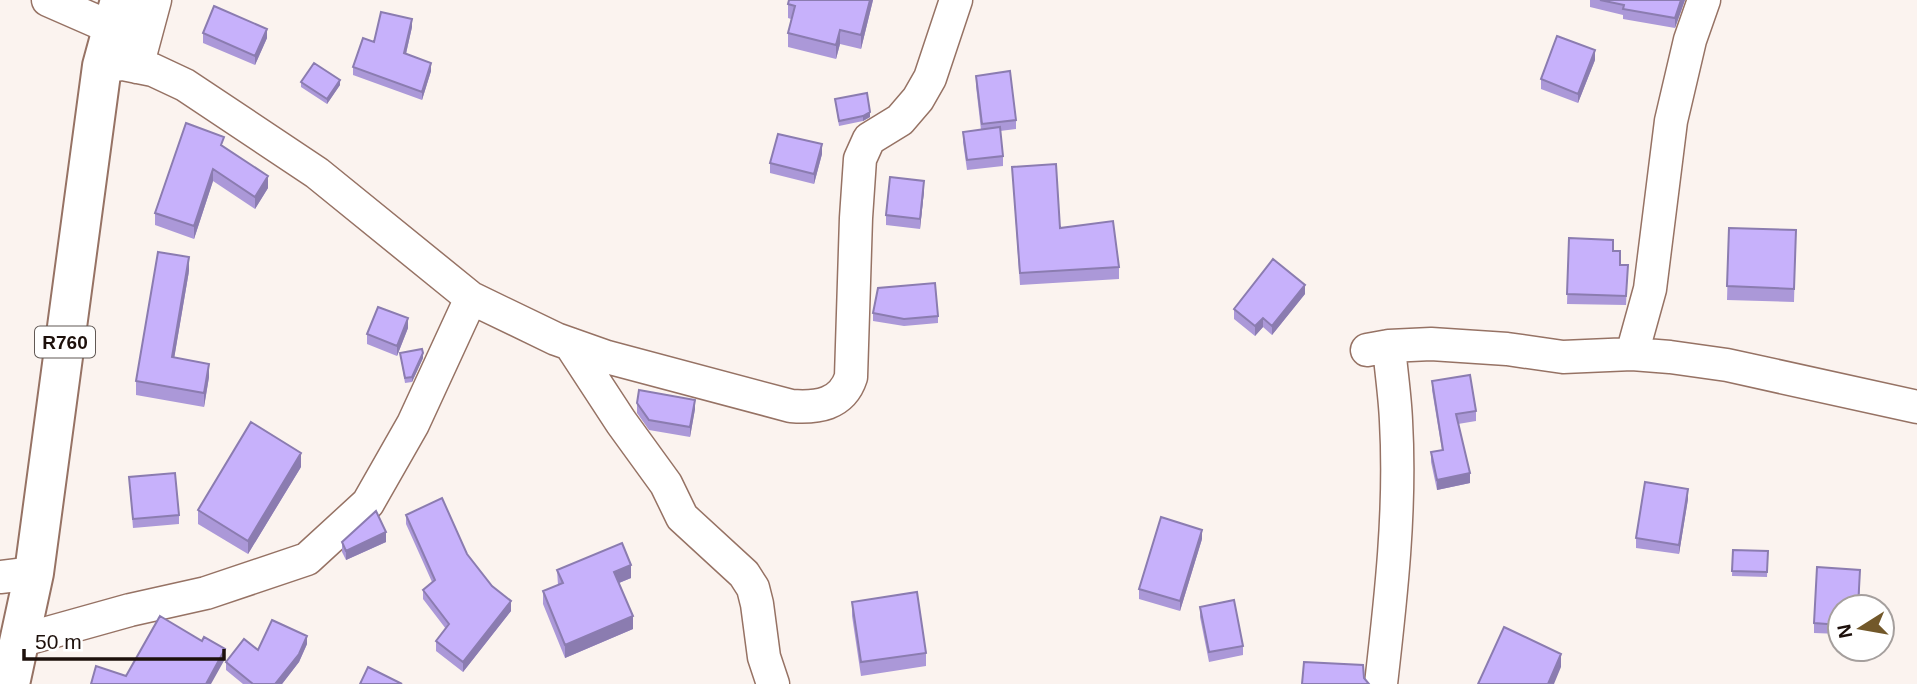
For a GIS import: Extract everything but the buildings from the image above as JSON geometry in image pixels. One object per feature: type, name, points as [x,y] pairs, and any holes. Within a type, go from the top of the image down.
[{"type":"main road","name":"R760","points":[[10,684],[19,641],[17,575],[119,67],[116,14]]},
{"type":"street","points":[[48,0],[116,14]]},
{"type":"street","points":[[155,0],[119,67],[153,70],[185,85],[317,173],[471,298],[570,344],[607,357],[792,406],[824,406],[842,395],[851,377],[854,356],[856,218],[860,159],[869,139],[900,120],[918,99],[930,78],[956,0]]},
{"type":"street","points":[[1632,354],[1650,289],[1671,121],[1690,40],[1704,0]]},
{"type":"street","points":[[19,641],[130,610],[206,593],[307,559],[368,503],[413,424],[471,298]]},
{"type":"street","points":[[570,344],[666,484],[682,517],[744,574],[753,589],[764,657],[773,684]]},
{"type":"street","points":[[1381,684],[1390,617],[1396,518],[1396,422],[1378,348],[1462,346],[1563,357],[1632,354],[1727,365],[1917,407]]}]
